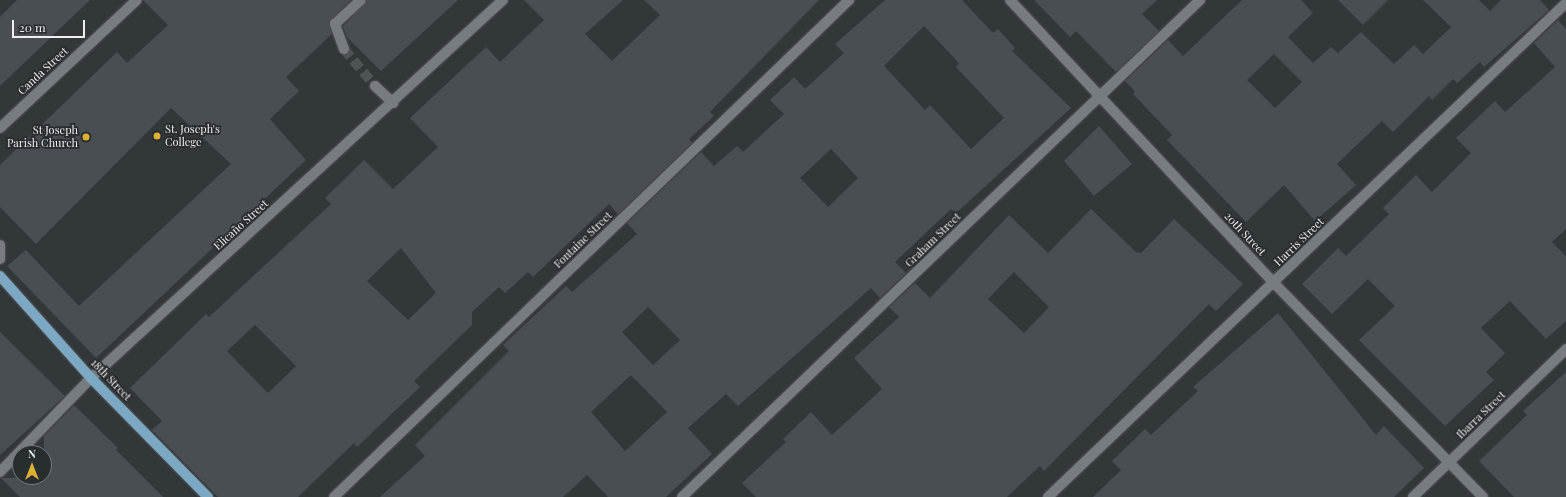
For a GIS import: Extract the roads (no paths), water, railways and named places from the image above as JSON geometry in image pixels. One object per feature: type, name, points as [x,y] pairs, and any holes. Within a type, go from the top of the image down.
[{"type":"main road","name":"18th Street","points":[[0,276],[91,378],[208,497]]},
{"type":"street","name":"Canda Street","points":[[0,128],[136,0]]},
{"type":"street","points":[[344,49],[335,24],[361,0]]},
{"type":"street","name":"Elicaño Street","points":[[0,472],[91,378],[393,103],[503,0]]},
{"type":"street","name":"Fontaine Street","points":[[334,497],[849,0]]},
{"type":"street","name":"20th Street","points":[[1010,0],[1274,283],[1483,497]]},
{"type":"street","name":"Graham Street","points":[[682,497],[1200,0]]},
{"type":"street","name":"Harris Street","points":[[1048,497],[1566,3]]},
{"type":"street","points":[[375,86],[393,103]]},
{"type":"street","points":[[0,245],[0,259]]},
{"type":"street","name":"Ibarra Street","points":[[1413,497],[1566,349]]},
{"type":"tunnel","points":[[344,49],[375,86]]},
{"type":"place","name":"St. Joseph's College","points":[[157,136]]},
{"type":"place","name":"St Joseph Parish Church","points":[[86,137]]}]
